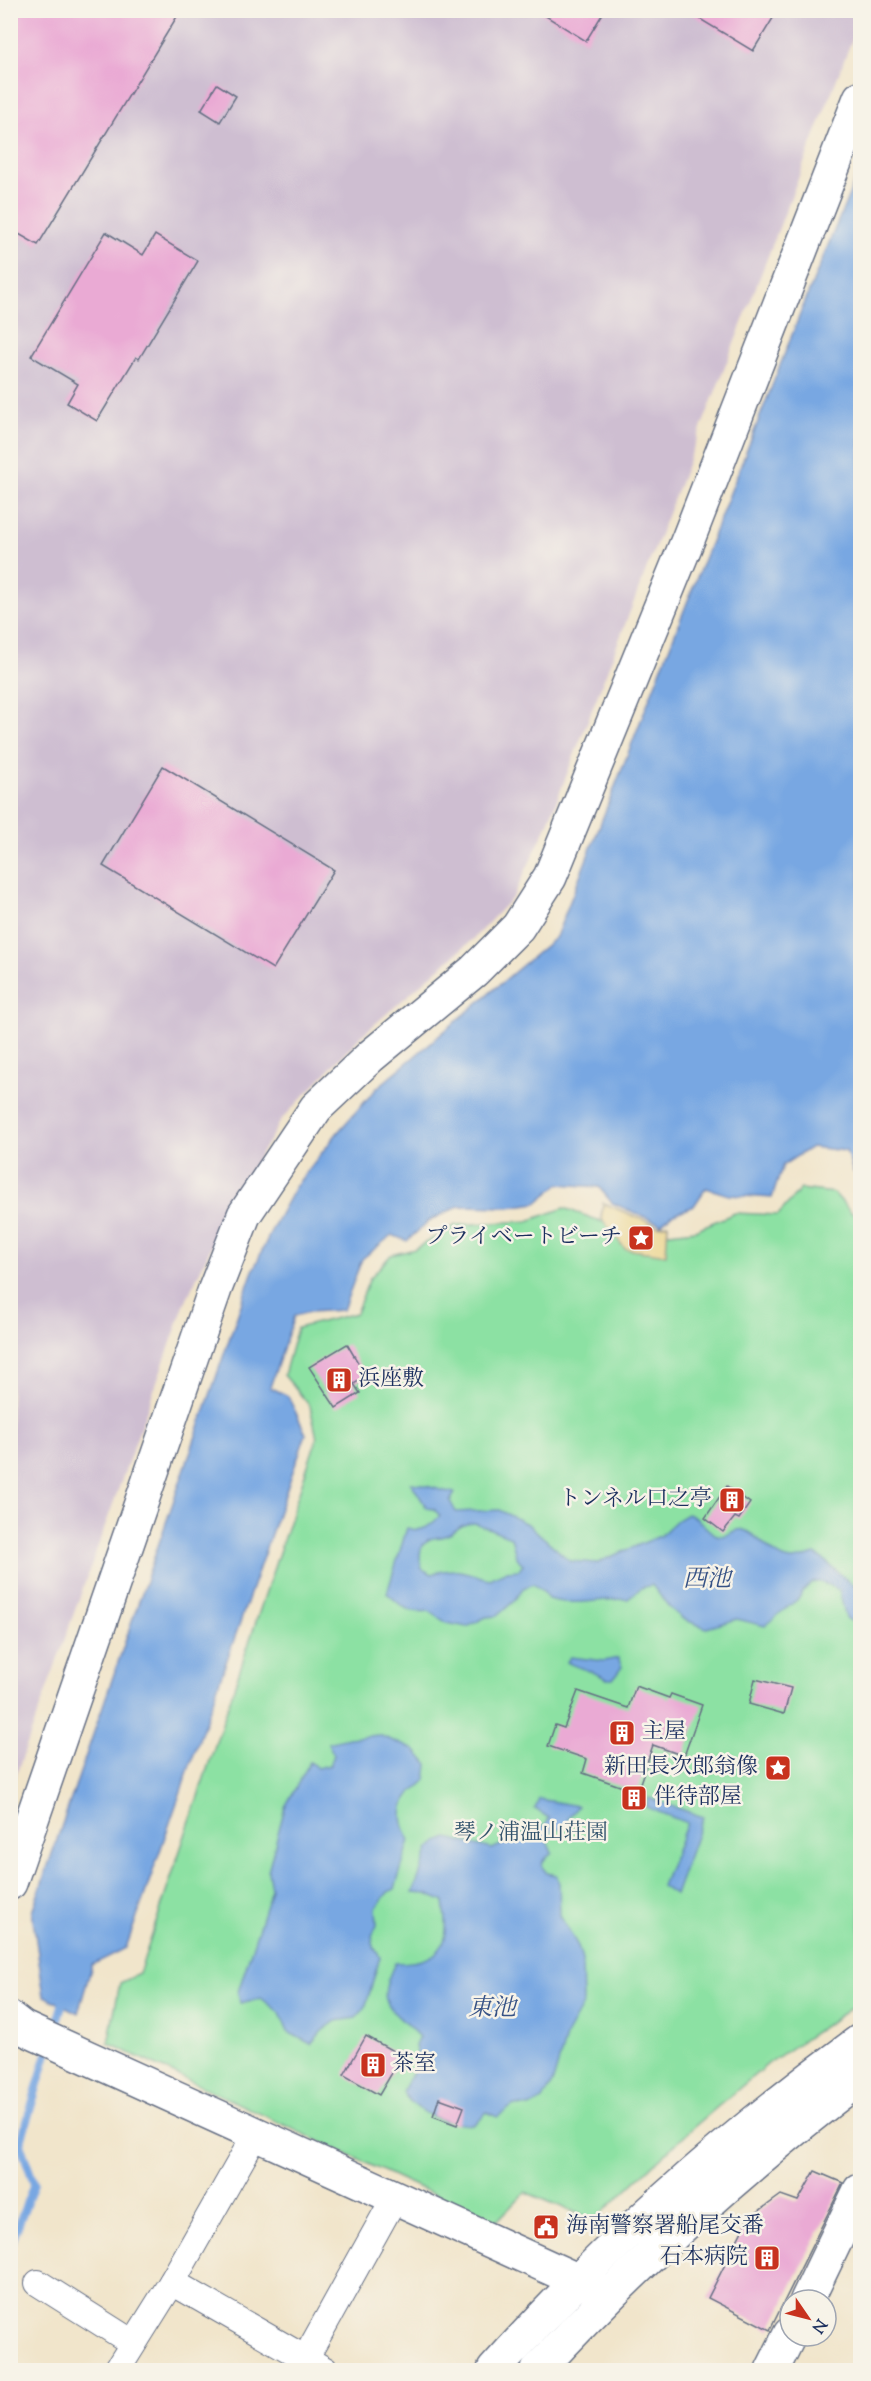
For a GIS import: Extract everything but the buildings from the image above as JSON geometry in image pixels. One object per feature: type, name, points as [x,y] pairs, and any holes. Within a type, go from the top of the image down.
[{"type":"main road","points":[[10,1883],[207,1312],[244,1215],[316,1108],[371,1056],[474,971],[518,927],[550,877],[689,537],[861,98]]},
{"type":"main road","points":[[17,2023],[610,2296]]},
{"type":"main road","points":[[494,2370],[577,2281],[712,2156],[796,2088],[861,2041]]},
{"type":"main road","points":[[538,2370],[610,2296],[718,2193],[861,2078]]},
{"type":"main road","points":[[813,2288],[861,2190]]},
{"type":"main road","points":[[772,2370],[783,2348]]},
{"type":"street","points":[[117,2370],[172,2282],[256,2133]]},
{"type":"street","points":[[172,2282],[310,2367],[395,2197]]},
{"type":"street","points":[[38,2283],[133,2343]]},
{"type":"shaded area","points":[[11,11],[860,11],[860,19],[546,828],[513,897],[473,939],[361,1036],[282,1119],[231,1203],[185,1303],[11,1789]]},
{"type":"green space","name":"琴ノ浦温山荘園","points":[[801,1189],[834,1193],[860,1222],[860,2002],[769,2063],[688,2132],[594,2220],[525,2192],[495,2223],[108,2043],[120,1983],[139,1974],[317,1438],[310,1406],[284,1375],[297,1328],[356,1313],[370,1278],[391,1255],[415,1249],[456,1225],[528,1221],[564,1208],[600,1221],[653,1235],[695,1230],[735,1213],[778,1215]]},
{"type":"sand","name":"プライベートビーチ","points":[[603,1203],[658,1226],[668,1224],[666,1255],[625,1249],[601,1218]]},
{"type":"water","points":[[860,168],[860,1179],[853,1171],[846,1151],[811,1147],[783,1165],[772,1198],[729,1195],[706,1188],[694,1206],[671,1215],[661,1224],[612,1203],[599,1187],[559,1184],[536,1203],[509,1207],[459,1206],[430,1220],[407,1241],[392,1235],[362,1259],[343,1310],[309,1312],[294,1316],[270,1387],[288,1396],[306,1434],[126,1948],[92,1965],[78,2013],[44,1996],[32,1912],[252,1273],[295,1187],[338,1132],[377,1088],[556,937],[808,294]]},
{"type":"water","name":"西池","points":[[411,1483],[455,1493],[450,1501],[456,1512],[499,1510],[529,1525],[570,1561],[596,1563],[660,1536],[687,1514],[717,1535],[744,1530],[785,1559],[801,1559],[815,1554],[860,1589],[860,1626],[846,1618],[839,1590],[818,1582],[810,1584],[799,1598],[765,1626],[737,1619],[707,1628],[683,1619],[669,1607],[652,1585],[641,1588],[628,1599],[569,1602],[548,1599],[543,1591],[533,1584],[523,1588],[514,1601],[497,1616],[486,1617],[467,1627],[447,1623],[429,1611],[422,1612],[406,1608],[387,1593],[407,1528],[417,1530],[425,1528],[440,1516],[434,1509],[427,1508]],"holes":[[[475,1523],[511,1537],[516,1556],[523,1565],[519,1570],[507,1571],[490,1579],[455,1570],[432,1574],[422,1569],[420,1552],[423,1544],[432,1538],[443,1537],[465,1524]]]},
{"type":"water","points":[[570,1657],[604,1661],[618,1658],[622,1667],[613,1679],[607,1679],[567,1662]]},
{"type":"water","points":[[379,1735],[415,1750],[428,1765],[426,1780],[405,1802],[402,1819],[410,1840],[395,1889],[388,1892],[376,1908],[377,1925],[372,1936],[374,1947],[380,1957],[365,2008],[356,2018],[336,2021],[322,2031],[311,2044],[288,2032],[280,2013],[261,1998],[240,2003],[238,1992],[271,1889],[268,1871],[285,1807],[310,1762],[317,1768],[330,1765],[334,1755],[328,1743]]},
{"type":"water","points":[[649,1798],[703,1817],[675,1895],[662,1886],[687,1823],[646,1807]]},
{"type":"water","name":"東池","points":[[539,1799],[578,1806],[569,1817],[564,1830],[553,1828],[546,1839],[552,1853],[543,1861],[542,1867],[547,1873],[556,1875],[559,1883],[560,1916],[578,1946],[582,1960],[583,2005],[567,2034],[553,2081],[543,2100],[529,2107],[514,2105],[497,2117],[487,2112],[473,2125],[453,2123],[425,2113],[409,2101],[403,2093],[408,2080],[419,2064],[415,2046],[419,2037],[388,2005],[386,1989],[395,1963],[428,1958],[435,1954],[444,1941],[446,1924],[444,1902],[427,1894],[413,1893],[429,1849],[448,1838],[492,1849],[546,1825],[549,1818],[535,1809]]},
{"type":"waterway","points":[[54,2033],[65,1995]]},
{"type":"waterway","points":[[10,2247],[34,2183],[20,2144],[49,2047]]},
{"type":"place","name":"プライベートビーチ","points":[[641,1238]]},
{"type":"place","name":"浜座敷","points":[[339,1380]]},
{"type":"place","name":"トンネル口之亭","points":[[732,1500]]},
{"type":"place","name":"主屋","points":[[622,1733]]},
{"type":"place","name":"新田長次郎翁像","points":[[778,1768]]},
{"type":"place","name":"伴待部屋","points":[[634,1798]]},
{"type":"place","name":"茶室","points":[[373,2065]]},
{"type":"place","name":"海南警察署船尾交番","points":[[546,2227]]},
{"type":"place","name":"石本病院","points":[[767,2258]]}]
